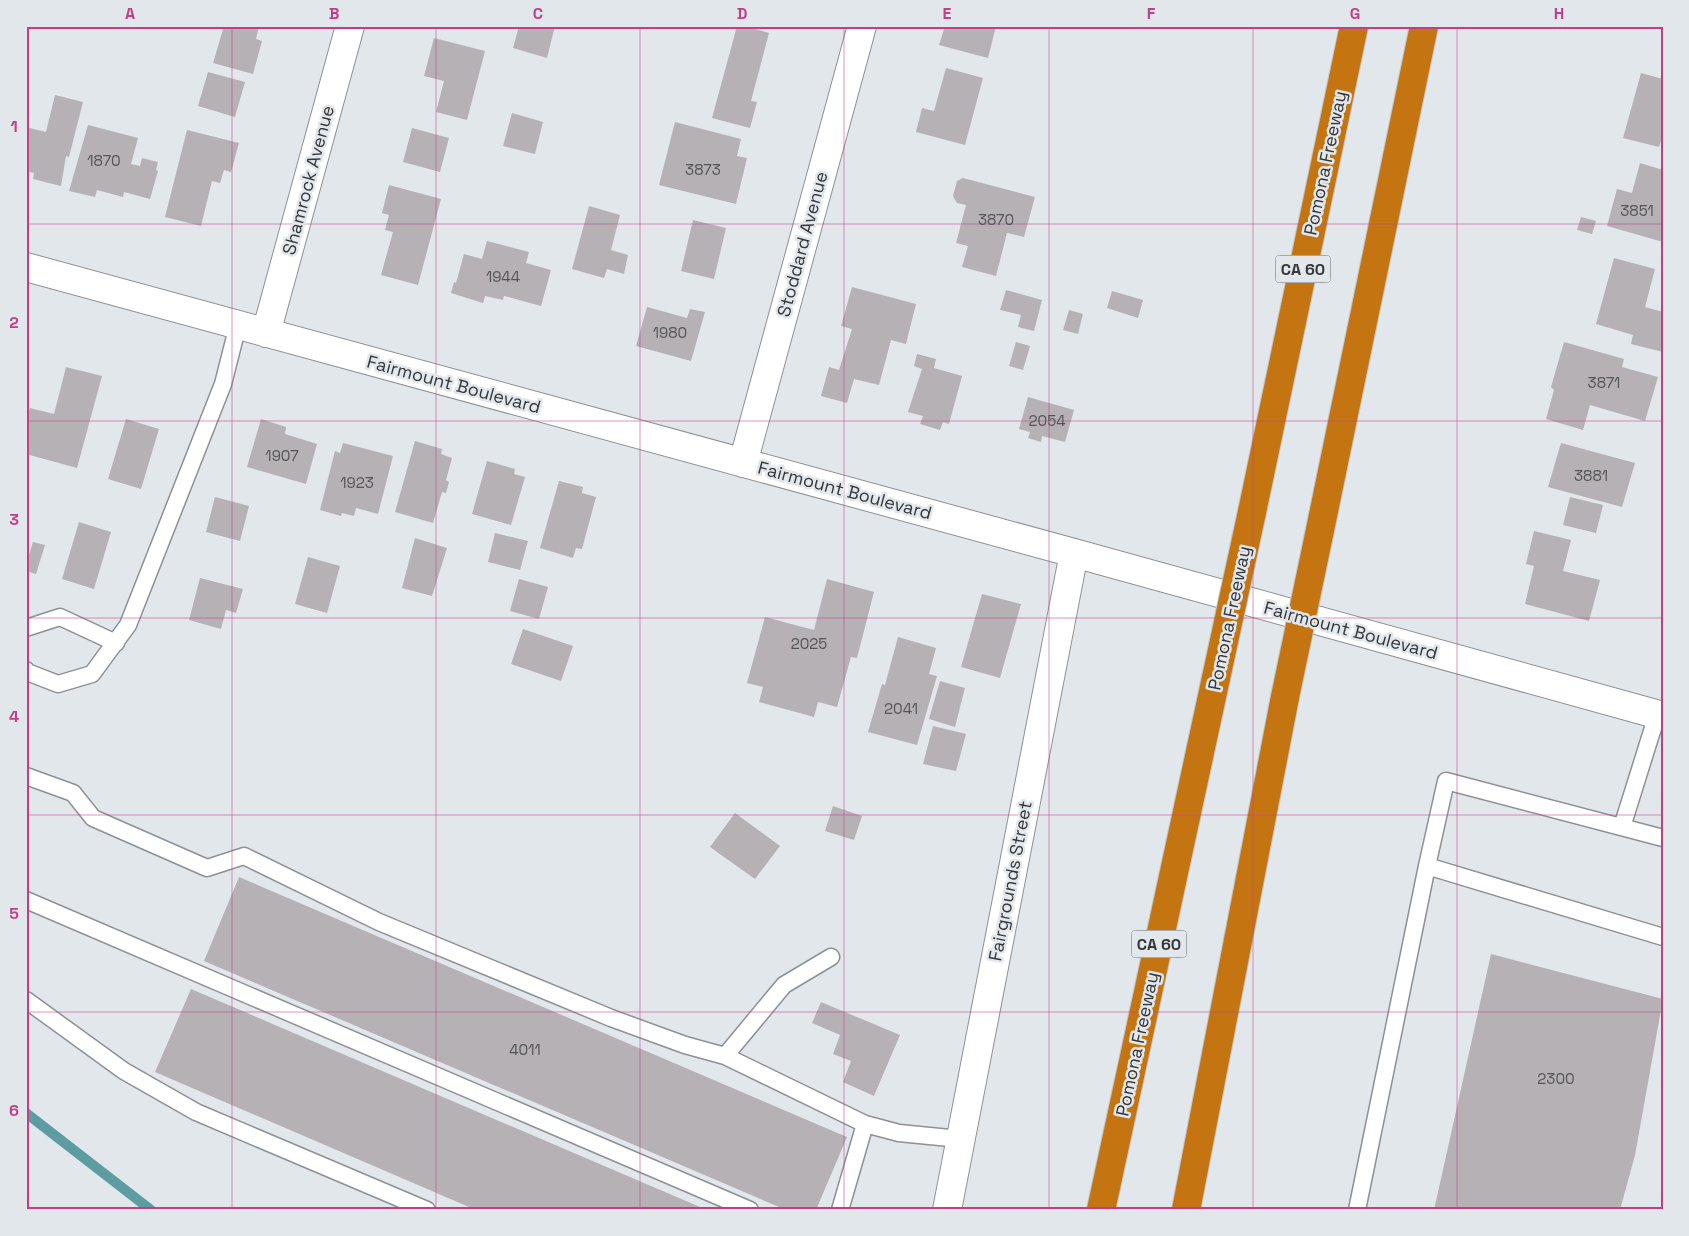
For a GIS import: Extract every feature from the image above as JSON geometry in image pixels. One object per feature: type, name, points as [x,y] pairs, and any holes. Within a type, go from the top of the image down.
[{"type":"highway","name":"Pomona Freeway","points":[[1101,1210],[1252,512],[1354,26]]},
{"type":"highway","points":[[1186,1210],[1285,697],[1424,26]]},
{"type":"highway","points":[[1414,78],[1430,26]]},
{"type":"street","name":"Shamrock Avenue","points":[[266,333],[350,26]]},
{"type":"street","name":"Stoddard Avenue","points":[[743,462],[862,26]]},
{"type":"street","name":"Fairmount Boulevard","points":[[26,267],[1074,553],[1661,708]]},
{"type":"street","name":"Fairgrounds Street","points":[[947,1210],[1074,553]]},
{"type":"lane","points":[[26,670],[58,684],[92,674],[128,625],[223,384],[238,325]]},
{"type":"lane","points":[[26,628],[60,617],[116,643]]},
{"type":"lane","points":[[1622,827],[1661,708]]},
{"type":"lane","points":[[26,776],[73,793],[93,818],[207,868],[244,856],[379,922],[611,1018],[686,1045],[725,1056],[866,1124],[899,1133],[960,1139]]},
{"type":"lane","points":[[1357,1210],[1446,781],[1663,838]]},
{"type":"lane","points":[[1427,866],[1663,937]]},
{"type":"lane","points":[[26,900],[750,1210]]},
{"type":"lane","points":[[725,1056],[784,985],[831,957]]},
{"type":"lane","points":[[26,1000],[124,1071],[196,1112],[427,1210]]},
{"type":"lane","points":[[840,1210],[866,1124]]},
{"type":"building","points":[[224,26],[259,26],[256,39],[262,41],[253,74],[213,63]]},
{"type":"building","points":[[519,26],[555,26],[547,58],[513,48]]},
{"type":"building","points":[[737,26],[745,26],[769,33],[751,101],[757,102],[750,128],[712,118]]},
{"type":"building","points":[[945,26],[996,26],[988,58],[939,45]]},
{"type":"building","points":[[434,38],[485,51],[467,120],[436,112],[444,81],[424,76]]},
{"type":"building","points":[[946,68],[983,78],[965,145],[916,132],[922,108],[934,111]]},
{"type":"building","points":[[208,72],[245,82],[235,117],[198,106]]},
{"type":"building","points":[[1641,73],[1663,79],[1663,135],[1659,147],[1623,138]]},
{"type":"building","points":[[55,95],[83,102],[69,157],[66,156],[61,186],[33,179],[34,173],[26,171],[26,127],[46,132]]},
{"type":"building","points":[[512,113],[543,122],[535,154],[503,146]]},
{"type":"building","points":[[675,122],[741,139],[737,156],[747,158],[736,204],[659,185]]},
{"type":"building","points":[[88,125],[138,138],[131,164],[140,166],[142,158],[158,162],[156,170],[158,171],[150,199],[124,192],[123,197],[97,190],[95,197],[69,191]]},
{"type":"building","points":[[412,128],[449,138],[440,172],[403,162]]},
{"type":"building","points":[[187,130],[239,143],[231,172],[224,170],[220,183],[212,181],[201,226],[165,217]]},
{"type":"building","points":[[1640,163],[1663,170],[1663,242],[1607,226],[1617,189],[1632,193]]},
{"type":"building","points":[[963,178],[1035,197],[1024,237],[1007,233],[996,276],[962,267],[968,246],[956,243],[966,205],[957,203],[953,196],[957,181]]},
{"type":"building","points":[[389,185],[441,199],[418,285],[381,275],[393,232],[385,230],[389,215],[382,213]]},
{"type":"building","points":[[589,206],[620,215],[611,250],[628,255],[624,274],[607,269],[604,278],[572,269]]},
{"type":"building","points":[[1581,217],[1596,221],[1592,234],[1577,230]]},
{"type":"building","points":[[693,220],[726,228],[714,279],[681,271]]},
{"type":"building","points":[[487,241],[529,252],[526,263],[551,270],[541,306],[504,296],[503,300],[485,296],[483,303],[451,293],[454,282],[456,283],[464,254],[482,259]]},
{"type":"building","points":[[1614,258],[1655,269],[1645,307],[1663,312],[1663,352],[1631,344],[1633,335],[1596,324]]},
{"type":"building","points":[[852,287],[916,304],[906,344],[891,340],[879,385],[854,379],[847,403],[821,396],[829,367],[839,370],[852,329],[841,326]]},
{"type":"building","points":[[1006,290],[1042,300],[1034,331],[1018,327],[1021,315],[1000,310]]},
{"type":"building","points":[[1112,291],[1143,300],[1138,318],[1107,308]]},
{"type":"building","points":[[647,307],[687,318],[690,309],[705,312],[691,361],[636,346]]},
{"type":"building","points":[[1069,310],[1083,314],[1078,334],[1063,330]]},
{"type":"building","points":[[1016,342],[1030,346],[1023,370],[1009,366]]},
{"type":"building","points":[[1564,342],[1624,359],[1622,367],[1658,377],[1645,421],[1590,405],[1583,430],[1546,419],[1554,390],[1551,387]]},
{"type":"building","points":[[917,354],[936,359],[934,368],[962,376],[949,424],[943,422],[940,430],[920,424],[923,416],[908,412],[922,369],[914,366]]},
{"type":"building","points":[[66,367],[102,376],[77,468],[26,454],[26,422],[30,408],[54,414]]},
{"type":"building","points":[[1028,397],[1074,410],[1065,442],[1042,436],[1041,442],[1028,438],[1030,432],[1019,429]]},
{"type":"building","points":[[126,419],[159,429],[141,489],[108,479]]},
{"type":"building","points":[[261,419],[286,427],[285,434],[317,444],[306,484],[247,467]]},
{"type":"building","points":[[415,441],[442,449],[441,454],[452,458],[446,480],[449,482],[446,493],[442,492],[433,523],[395,512]]},
{"type":"building","points":[[343,443],[393,456],[378,514],[356,508],[354,516],[342,513],[341,516],[320,510],[335,451],[340,453]]},
{"type":"building","points":[[1561,443],[1635,463],[1622,507],[1548,487]]},
{"type":"building","points":[[487,461],[515,469],[514,474],[525,477],[511,525],[472,514]]},
{"type":"building","points":[[559,481],[583,487],[582,493],[596,497],[582,549],[576,548],[573,558],[540,548]]},
{"type":"building","points":[[215,497],[249,506],[240,541],[206,532]]},
{"type":"building","points":[[1570,497],[1603,505],[1596,533],[1563,525]]},
{"type":"building","points":[[79,522],[111,532],[94,589],[62,579]]},
{"type":"building","points":[[1534,531],[1571,540],[1563,571],[1600,580],[1589,621],[1525,604],[1534,566],[1526,564]]},
{"type":"building","points":[[495,533],[528,541],[520,570],[488,562]]},
{"type":"building","points":[[415,538],[447,548],[432,596],[402,588]]},
{"type":"building","points":[[33,542],[45,545],[36,574],[26,571]]},
{"type":"building","points":[[308,557],[340,566],[327,613],[295,604]]},
{"type":"building","points":[[200,578],[243,589],[236,613],[226,610],[221,629],[189,620]]},
{"type":"building","points":[[519,579],[548,587],[539,619],[510,611]]},
{"type":"building","points":[[827,579],[874,592],[857,658],[851,657],[837,707],[818,702],[814,717],[759,702],[763,687],[747,683],[765,617],[814,630]]},
{"type":"building","points":[[982,594],[1021,604],[1000,678],[961,667]]},
{"type":"building","points":[[523,629],[573,646],[561,681],[511,664]]},
{"type":"building","points":[[898,637],[936,648],[929,674],[937,676],[917,745],[868,732],[882,684],[885,685]]},
{"type":"building","points":[[940,681],[965,688],[955,727],[929,719]]},
{"type":"building","points":[[933,726],[966,734],[956,771],[923,764]]},
{"type":"building","points":[[833,806],[862,816],[854,840],[825,831]]},
{"type":"building","points":[[735,813],[780,846],[755,879],[710,847]]},
{"type":"building","points":[[239,877],[847,1137],[816,1210],[786,1210],[204,961]]},
{"type":"building","points":[[1491,954],[1663,999],[1635,1155],[1620,1210],[1434,1210]]},
{"type":"building","points":[[191,989],[707,1210],[476,1210],[155,1072]]},
{"type":"building","points":[[821,1002],[900,1035],[874,1096],[843,1082],[851,1061],[833,1054],[840,1035],[812,1023]]},
{"type":"waterway","points":[[26,1113],[151,1210]]}]
